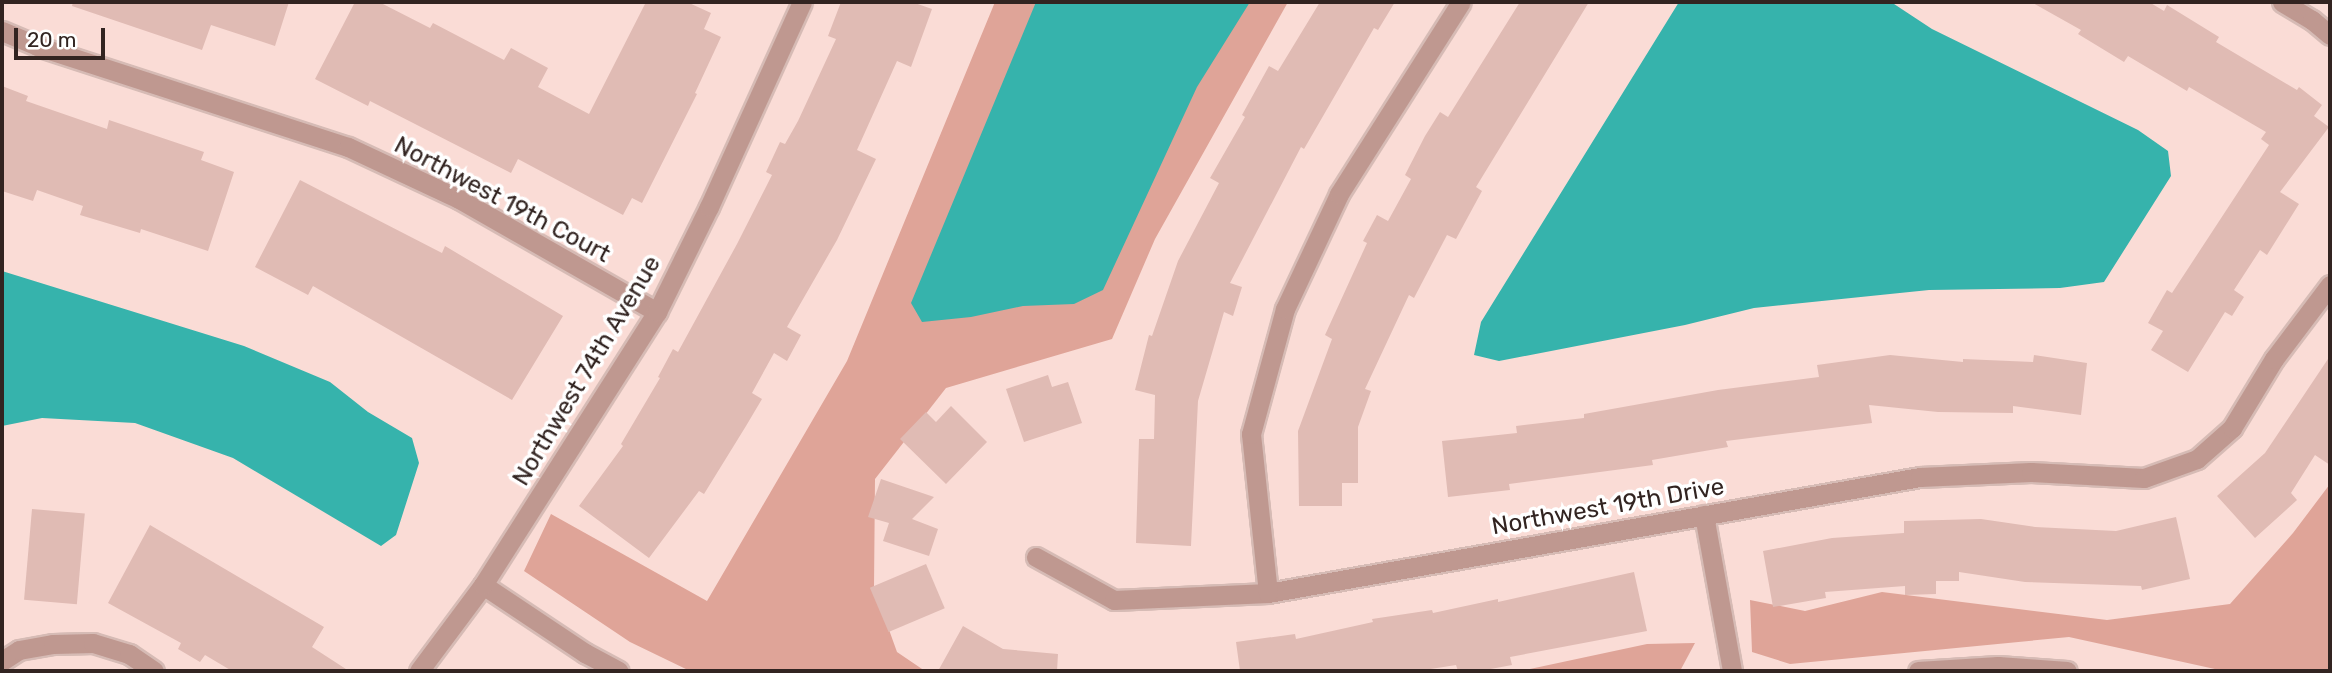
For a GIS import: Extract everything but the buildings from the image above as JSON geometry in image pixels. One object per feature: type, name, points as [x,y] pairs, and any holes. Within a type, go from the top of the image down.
[{"type":"street","name":"Northwest 74th Avenue","points":[[419,671],[483,585],[657,312],[802,2]]},
{"type":"street","points":[[1268,593],[1251,434],[1284,309],[1339,194],[1461,2]]},
{"type":"street","points":[[2282,2],[2312,20],[2330,35]]},
{"type":"street","name":"Northwest 19th Court","points":[[2,31],[37,46],[348,147],[459,199],[657,312]]},
{"type":"street","name":"Northwest 19th Drive","points":[[1036,556],[1114,600],[1268,593],[1920,477],[2031,472],[2144,478],[2197,459],[2232,428],[2274,359],[2330,285]]},
{"type":"street","points":[[1704,515],[1732,671]]},
{"type":"street","points":[[483,585],[585,653],[619,671]]},
{"type":"street","points":[[2,661],[19,650],[53,644],[93,643],[129,654],[154,671]]},
{"type":"street","points":[[1919,671],[1998,666],[2067,671]]},
{"type":"shaded area","points":[[995,2],[1288,2],[1155,239],[1112,339],[946,388],[875,479],[874,588],[897,652],[925,671],[690,671],[630,642],[524,571],[551,514],[707,601],[847,361]]},
{"type":"shaded area","points":[[2330,484],[2330,668],[2325,671],[2224,671],[2069,637],[1790,664],[1752,652],[1750,600],[1805,611],[1882,592],[2107,620],[2230,604],[2293,533]]},
{"type":"shaded area","points":[[1695,643],[1680,671],[1520,671],[1647,644]]},
{"type":"water","points":[[1036,2],[1250,2],[1197,87],[1103,290],[1074,304],[1023,306],[971,317],[922,322],[911,303]]},
{"type":"water","points":[[1679,2],[1891,2],[1932,29],[2138,130],[2168,151],[2171,176],[2104,282],[2060,288],[1929,290],[1754,308],[1685,325],[1499,361],[1474,355],[1481,322]]},
{"type":"water","points":[[2,271],[244,346],[330,382],[368,412],[412,438],[419,463],[396,535],[381,546],[233,458],[135,423],[42,418],[2,426]]}]
